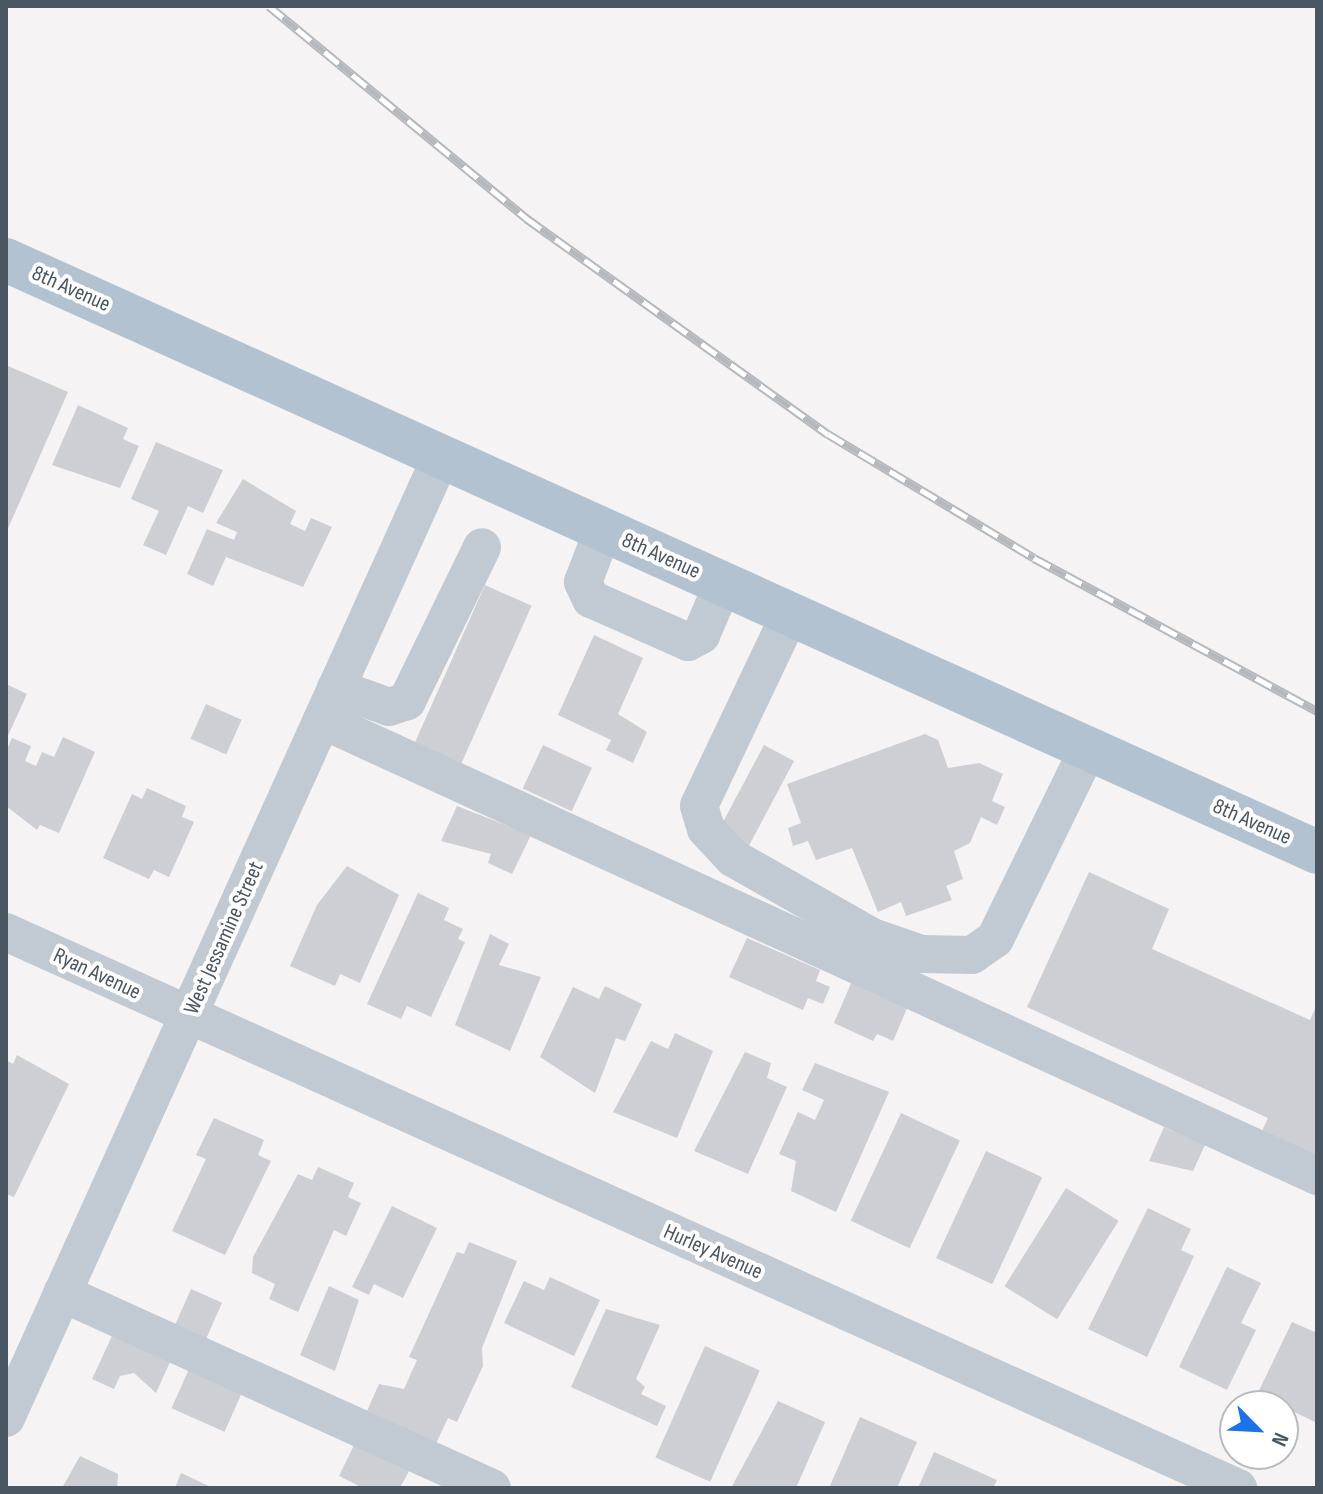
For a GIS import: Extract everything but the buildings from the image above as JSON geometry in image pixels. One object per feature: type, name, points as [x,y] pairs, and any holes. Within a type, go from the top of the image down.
[{"type":"main road","name":"8th Avenue","points":[[6,260],[1317,852]]},
{"type":"street","name":"West Jessamine Street","points":[[6,1418],[441,457]]},
{"type":"street","points":[[603,530],[583,582],[591,599],[688,642],[701,635],[723,584]]},
{"type":"street","points":[[329,704],[389,707],[407,701],[482,547]]},
{"type":"street","points":[[790,614],[699,806],[706,829],[733,858],[872,937],[946,955],[972,955],[995,939],[1088,749]]},
{"type":"street","points":[[329,704],[1317,1176]]},
{"type":"street","name":"Ryan Avenue","points":[[6,932],[189,1016]]},
{"type":"street","name":"Hurley Avenue","points":[[189,1016],[1238,1488]]},
{"type":"street","points":[[62,1293],[492,1488]]},
{"type":"railway","points":[[269,6],[526,218],[828,434],[1034,558],[1317,711]]}]
